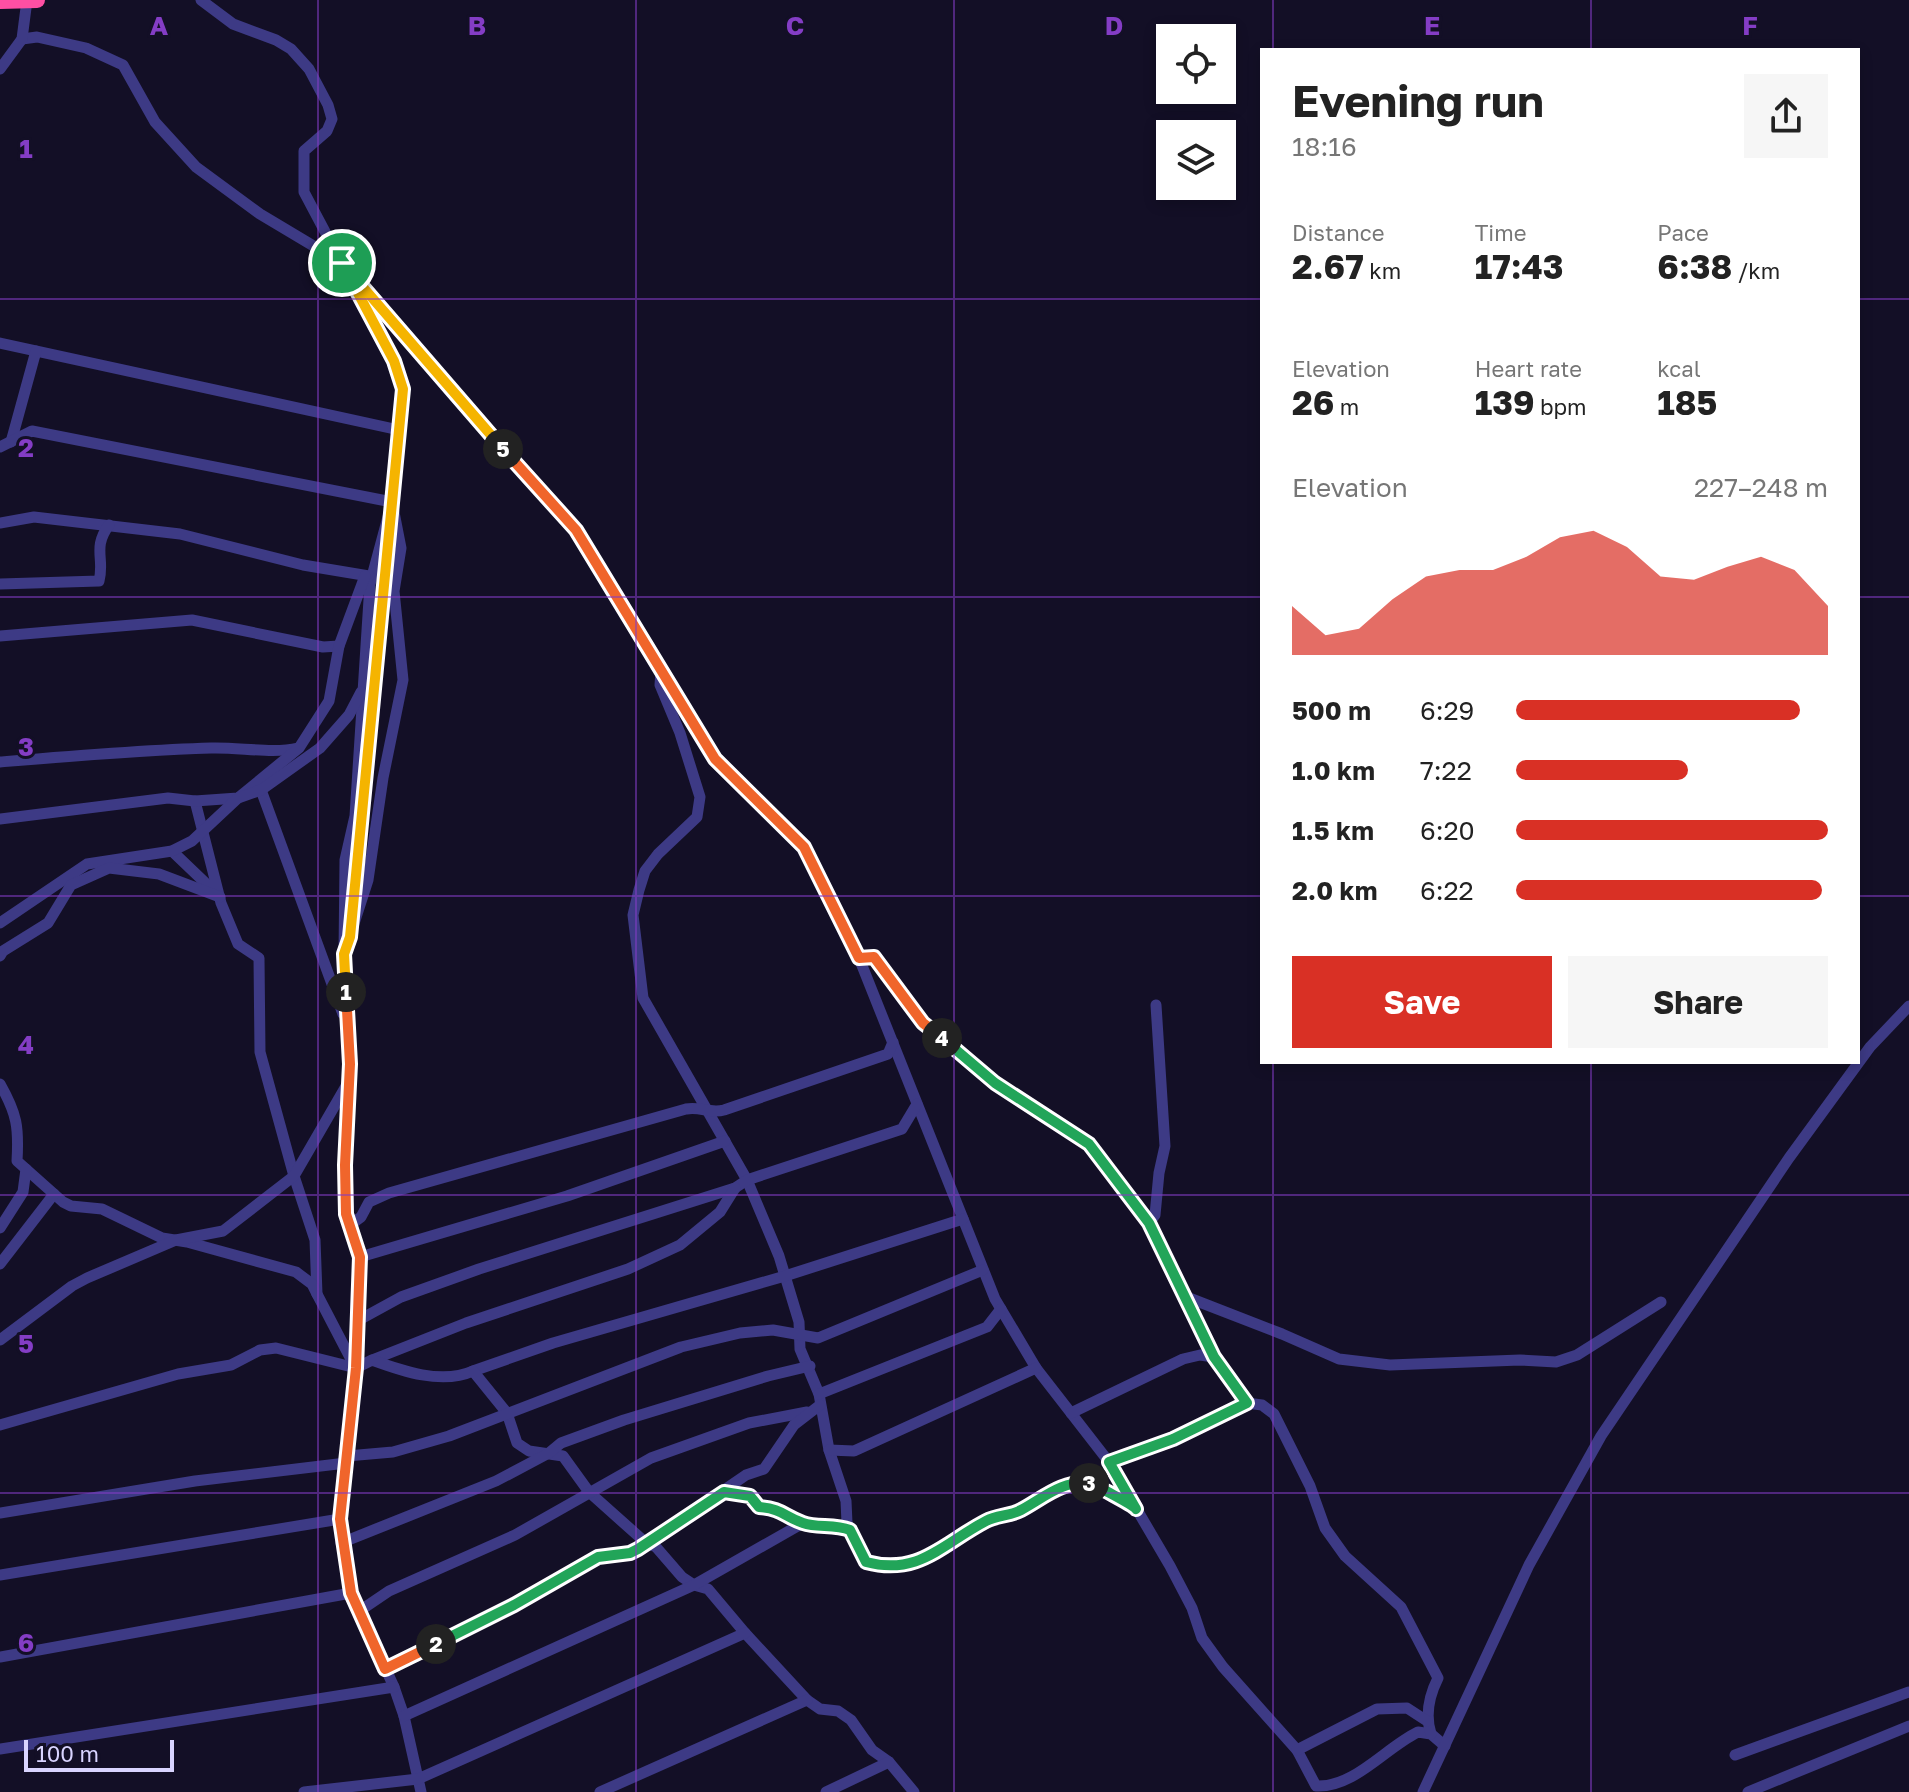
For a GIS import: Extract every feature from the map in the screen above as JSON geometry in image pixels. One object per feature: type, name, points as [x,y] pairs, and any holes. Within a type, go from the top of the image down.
[{"type":"highway","points":[[0,1],[37,0]]},
{"type":"street","points":[[0,69],[22,39],[27,0]]},
{"type":"street","points":[[201,0],[233,24],[284,44],[309,69],[328,105],[332,119],[327,131],[304,151],[304,192],[394,361],[403,389],[350,937]]},
{"type":"street","points":[[22,39],[37,37],[86,48],[123,65],[155,122],[196,167],[260,214],[342,263],[576,530],[715,759],[804,847],[859,958],[1001,1309],[1036,1368],[1109,1462],[1192,1608],[1202,1638],[1223,1667],[1297,1750],[1314,1789],[1331,1787],[1345,1780],[1418,1732],[1431,1734],[1445,1746]]},
{"type":"street","points":[[0,343],[400,425]]},
{"type":"street","points":[[6,444],[36,351]]},
{"type":"street","points":[[6,444],[32,431],[392,502]]},
{"type":"street","points":[[0,923],[87,864],[172,851],[192,841],[202,829],[299,748],[329,701],[339,646],[368,576],[392,502]]},
{"type":"street","points":[[344,954],[368,880],[383,778],[403,680],[394,591],[401,548],[392,502]]},
{"type":"street","points":[[0,523],[34,517],[180,534],[303,565],[368,576]]},
{"type":"street","points":[[0,584],[99,581],[101,565],[98,547],[109,525]]},
{"type":"street","points":[[368,576],[355,816],[345,860],[344,954],[350,1079],[345,1165],[346,1214],[360,1257],[356,1368],[340,1519],[341,1543],[351,1593],[404,1716],[421,1792]]},
{"type":"street","points":[[0,636],[192,620],[323,647],[339,646]]},
{"type":"street","points":[[661,670],[660,685],[680,733],[700,797],[697,817],[658,854],[645,871],[633,915],[643,998],[747,1180],[779,1256],[799,1322],[800,1349],[810,1366],[816,1403],[846,1501],[850,1530],[866,1562],[888,1567],[923,1560],[987,1520],[1011,1515],[1057,1487],[1077,1482],[1097,1484],[1111,1496],[1132,1504],[1136,1509]]},
{"type":"street","points":[[0,819],[168,798],[195,801],[238,798],[261,790],[320,748],[349,715],[363,688]]},
{"type":"street","points":[[0,762],[145,750],[244,747],[281,751],[299,748]]},
{"type":"street","points":[[261,790],[347,1025]]},
{"type":"street","points":[[195,801],[220,897],[238,944],[259,958],[260,1052],[315,1240],[317,1294]]},
{"type":"street","points":[[172,851],[220,897]]},
{"type":"street","points":[[0,956],[3,951],[48,923],[71,885],[109,868],[159,874],[220,897]]},
{"type":"street","points":[[859,958],[874,957],[923,1023],[995,1083],[1089,1144],[1149,1223],[1214,1357],[1247,1403]]},
{"type":"street","points":[[1149,1223],[1155,1215],[1165,1146],[1156,1005]]},
{"type":"street","points":[[1860,1061],[1909,1006]]},
{"type":"street","points":[[350,1225],[361,1217],[369,1202],[389,1193],[686,1109],[696,1107],[715,1113],[868,1062],[888,1054],[893,1042]]},
{"type":"street","points":[[1423,1792],[1529,1565],[1601,1436],[1789,1158],[1858,1064]]},
{"type":"street","points":[[0,1340],[72,1286],[176,1240],[223,1231],[294,1176],[350,1079]]},
{"type":"street","points":[[0,1084],[14,1108],[19,1136],[17,1161],[54,1194],[71,1206],[102,1209],[147,1232],[296,1272],[312,1284],[356,1368]]},
{"type":"street","points":[[359,1320],[401,1297],[479,1269],[735,1188],[747,1180],[902,1129],[917,1104]]},
{"type":"street","points":[[360,1257],[591,1188],[725,1141]]},
{"type":"street","points":[[0,1228],[23,1192],[26,1169]]},
{"type":"street","points":[[0,1425],[178,1374],[231,1365],[260,1350],[276,1348],[356,1368],[466,1323],[628,1269],[680,1245],[720,1212],[735,1188]]},
{"type":"street","points":[[0,1264],[54,1194]]},
{"type":"street","points":[[372,1360],[419,1375],[464,1375],[553,1343],[785,1276],[963,1219]]},
{"type":"street","points":[[0,1513],[393,1452],[449,1436],[681,1347],[740,1333],[773,1330],[818,1338],[983,1270]]},
{"type":"street","points":[[1184,1296],[1339,1359],[1390,1365],[1520,1360],[1556,1362],[1577,1355],[1661,1302]]},
{"type":"street","points":[[358,1612],[389,1591],[515,1535],[651,1458],[816,1403],[987,1327],[1001,1309]]},
{"type":"street","points":[[1071,1413],[1183,1359],[1200,1355],[1214,1357]]},
{"type":"street","points":[[341,1543],[496,1481],[549,1453],[561,1443],[624,1420],[810,1366]]},
{"type":"street","points":[[829,1450],[854,1451],[1036,1368]]},
{"type":"street","points":[[473,1371],[507,1413],[517,1443],[529,1451],[563,1456],[589,1492],[645,1542],[656,1547],[682,1577],[708,1589],[807,1700],[820,1709],[838,1711],[851,1720],[872,1750],[889,1762],[914,1792]]},
{"type":"street","points":[[385,1669],[514,1605],[598,1557],[630,1553],[746,1475],[764,1469],[789,1431],[816,1403]]},
{"type":"street","points":[[1109,1462],[1173,1439],[1247,1403],[1262,1405],[1274,1414],[1310,1486],[1325,1528],[1345,1556],[1401,1607],[1438,1678],[1431,1692],[1427,1721],[1431,1734]]},
{"type":"street","points":[[724,1492],[750,1496],[759,1507],[777,1508],[803,1523],[850,1530]]},
{"type":"street","points":[[0,1575],[340,1519]]},
{"type":"street","points":[[404,1716],[694,1585],[803,1523]]},
{"type":"street","points":[[0,1657],[351,1593]]},
{"type":"street","points":[[304,1792],[418,1779],[745,1633]]},
{"type":"street","points":[[0,1749],[394,1687]]},
{"type":"street","points":[[1735,1755],[1909,1692]]},
{"type":"street","points":[[600,1792],[807,1700]]},
{"type":"street","points":[[1297,1750],[1377,1709],[1407,1708],[1427,1721]]},
{"type":"street","points":[[1748,1792],[1909,1726]]},
{"type":"street","points":[[826,1792],[889,1762]]},
{"type":"route","points":[[342,263],[576,530],[715,759],[804,847],[859,958],[874,957],[923,1023],[995,1083],[1089,1144],[1149,1223],[1214,1357],[1247,1403],[1173,1439],[1109,1462],[1136,1509],[1132,1504],[1111,1496],[1097,1484],[1077,1482],[1057,1487],[1011,1515],[987,1520],[923,1560],[888,1567],[866,1562],[850,1530],[803,1523],[777,1508],[759,1507],[750,1496],[724,1492],[638,1549],[598,1557],[514,1605],[385,1669],[351,1593],[341,1543],[342,1490],[356,1368],[360,1257],[346,1214],[350,1064],[344,954],[350,937],[403,389],[394,361],[342,263]]}]
